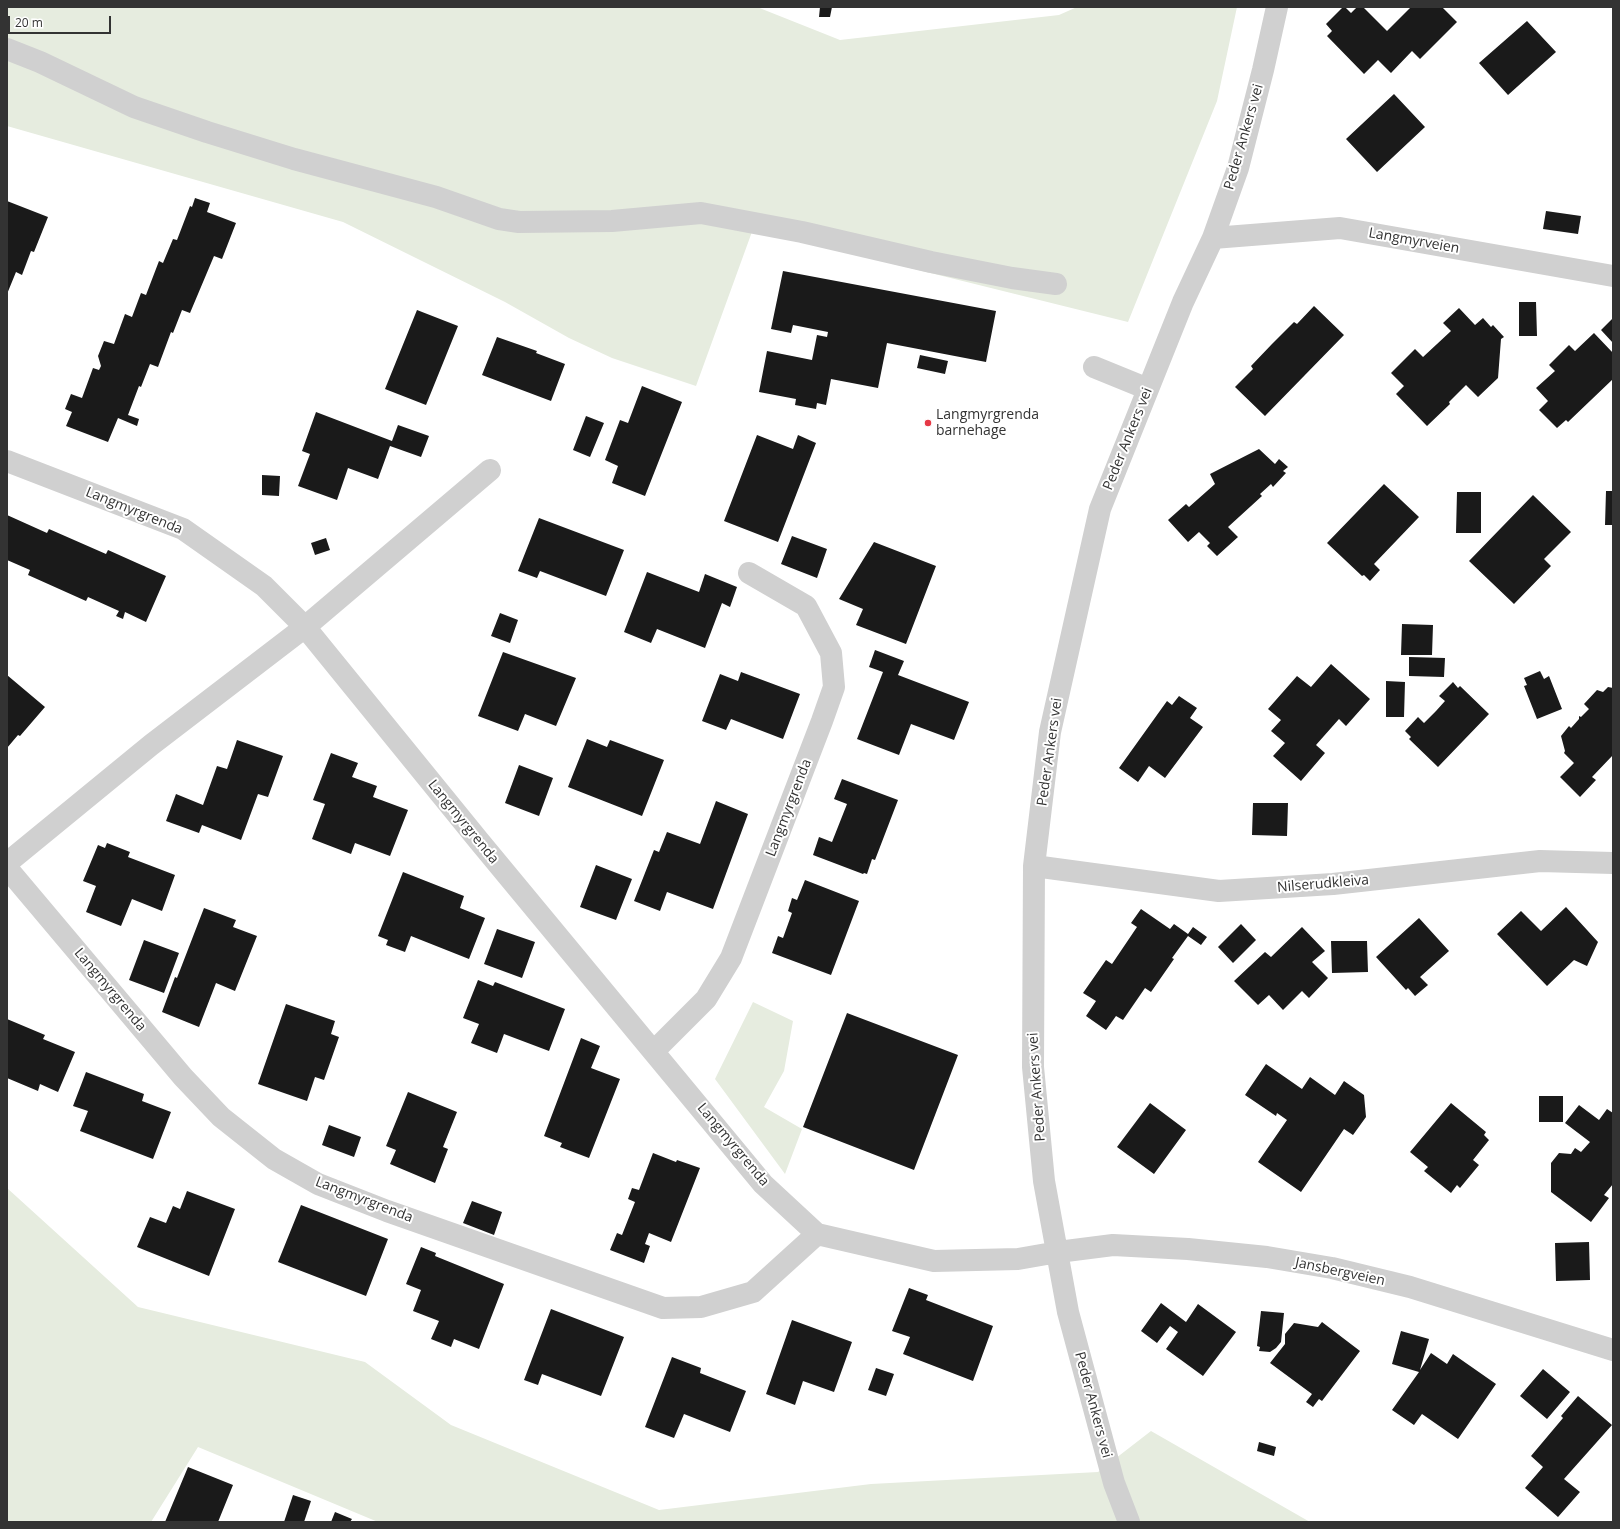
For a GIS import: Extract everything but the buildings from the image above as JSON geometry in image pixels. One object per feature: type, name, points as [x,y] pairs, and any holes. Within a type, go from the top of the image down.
[{"type":"street","name":"Peder Ankers vei","points":[[1129,1522],[1114,1483],[1068,1312],[1044,1181],[1032,1067],[1034,866],[1050,732],[1100,509],[1183,302],[1213,238],[1238,168],[1263,70],[1277,7]]},
{"type":"street","points":[[7,49],[40,62],[134,107],[200,130],[294,159],[436,197],[500,219],[519,222],[612,221],[701,213],[802,232],[931,262],[1012,278],[1056,284]]},
{"type":"street","name":"Langmyrveien","points":[[1213,238],[1340,228],[1613,276]]},
{"type":"street","points":[[1094,367],[1148,389]]},
{"type":"street","name":"Langmyrgrenda","points":[[7,461],[183,529],[264,586],[305,627],[479,841],[763,1184],[817,1234],[934,1261],[1018,1259],[1058,1252]]},
{"type":"street","points":[[7,863],[151,745],[305,627],[490,470]]},
{"type":"street","name":"Langmyrgrenda","points":[[654,1051],[706,999],[731,958],[834,687],[831,653],[806,606],[749,573]]},
{"type":"street","name":"Nilserudkleiva","points":[[1034,866],[1219,891],[1333,884],[1540,860],[1613,864]]},
{"type":"street","name":"Langmyrgrenda","points":[[7,868],[183,1077],[221,1117],[274,1159],[318,1184],[387,1211],[663,1308],[701,1307],[753,1292],[817,1234]]},
{"type":"street","name":"Jansbergveien","points":[[1058,1252],[1113,1245],[1188,1249],[1267,1257],[1332,1268],[1410,1287],[1613,1350]]},
{"type":"shaded area","points":[[7,7],[757,7],[840,40],[1059,15],[1077,7],[1237,7],[1217,101],[1128,322],[753,229],[696,386],[612,358],[569,338],[505,302],[343,222],[7,126]]},
{"type":"shaded area","points":[[753,1002],[793,1021],[784,1071],[764,1107],[802,1129],[785,1174],[715,1079]]},
{"type":"shaded area","points":[[7,1188],[138,1307],[365,1362],[451,1425],[659,1510],[871,1484],[1098,1472],[1151,1431],[1310,1522],[378,1522],[198,1447],[151,1522],[7,1522]]},
{"type":"place","name":"Langmyrgrenda barnehage","points":[[928,423]]}]
